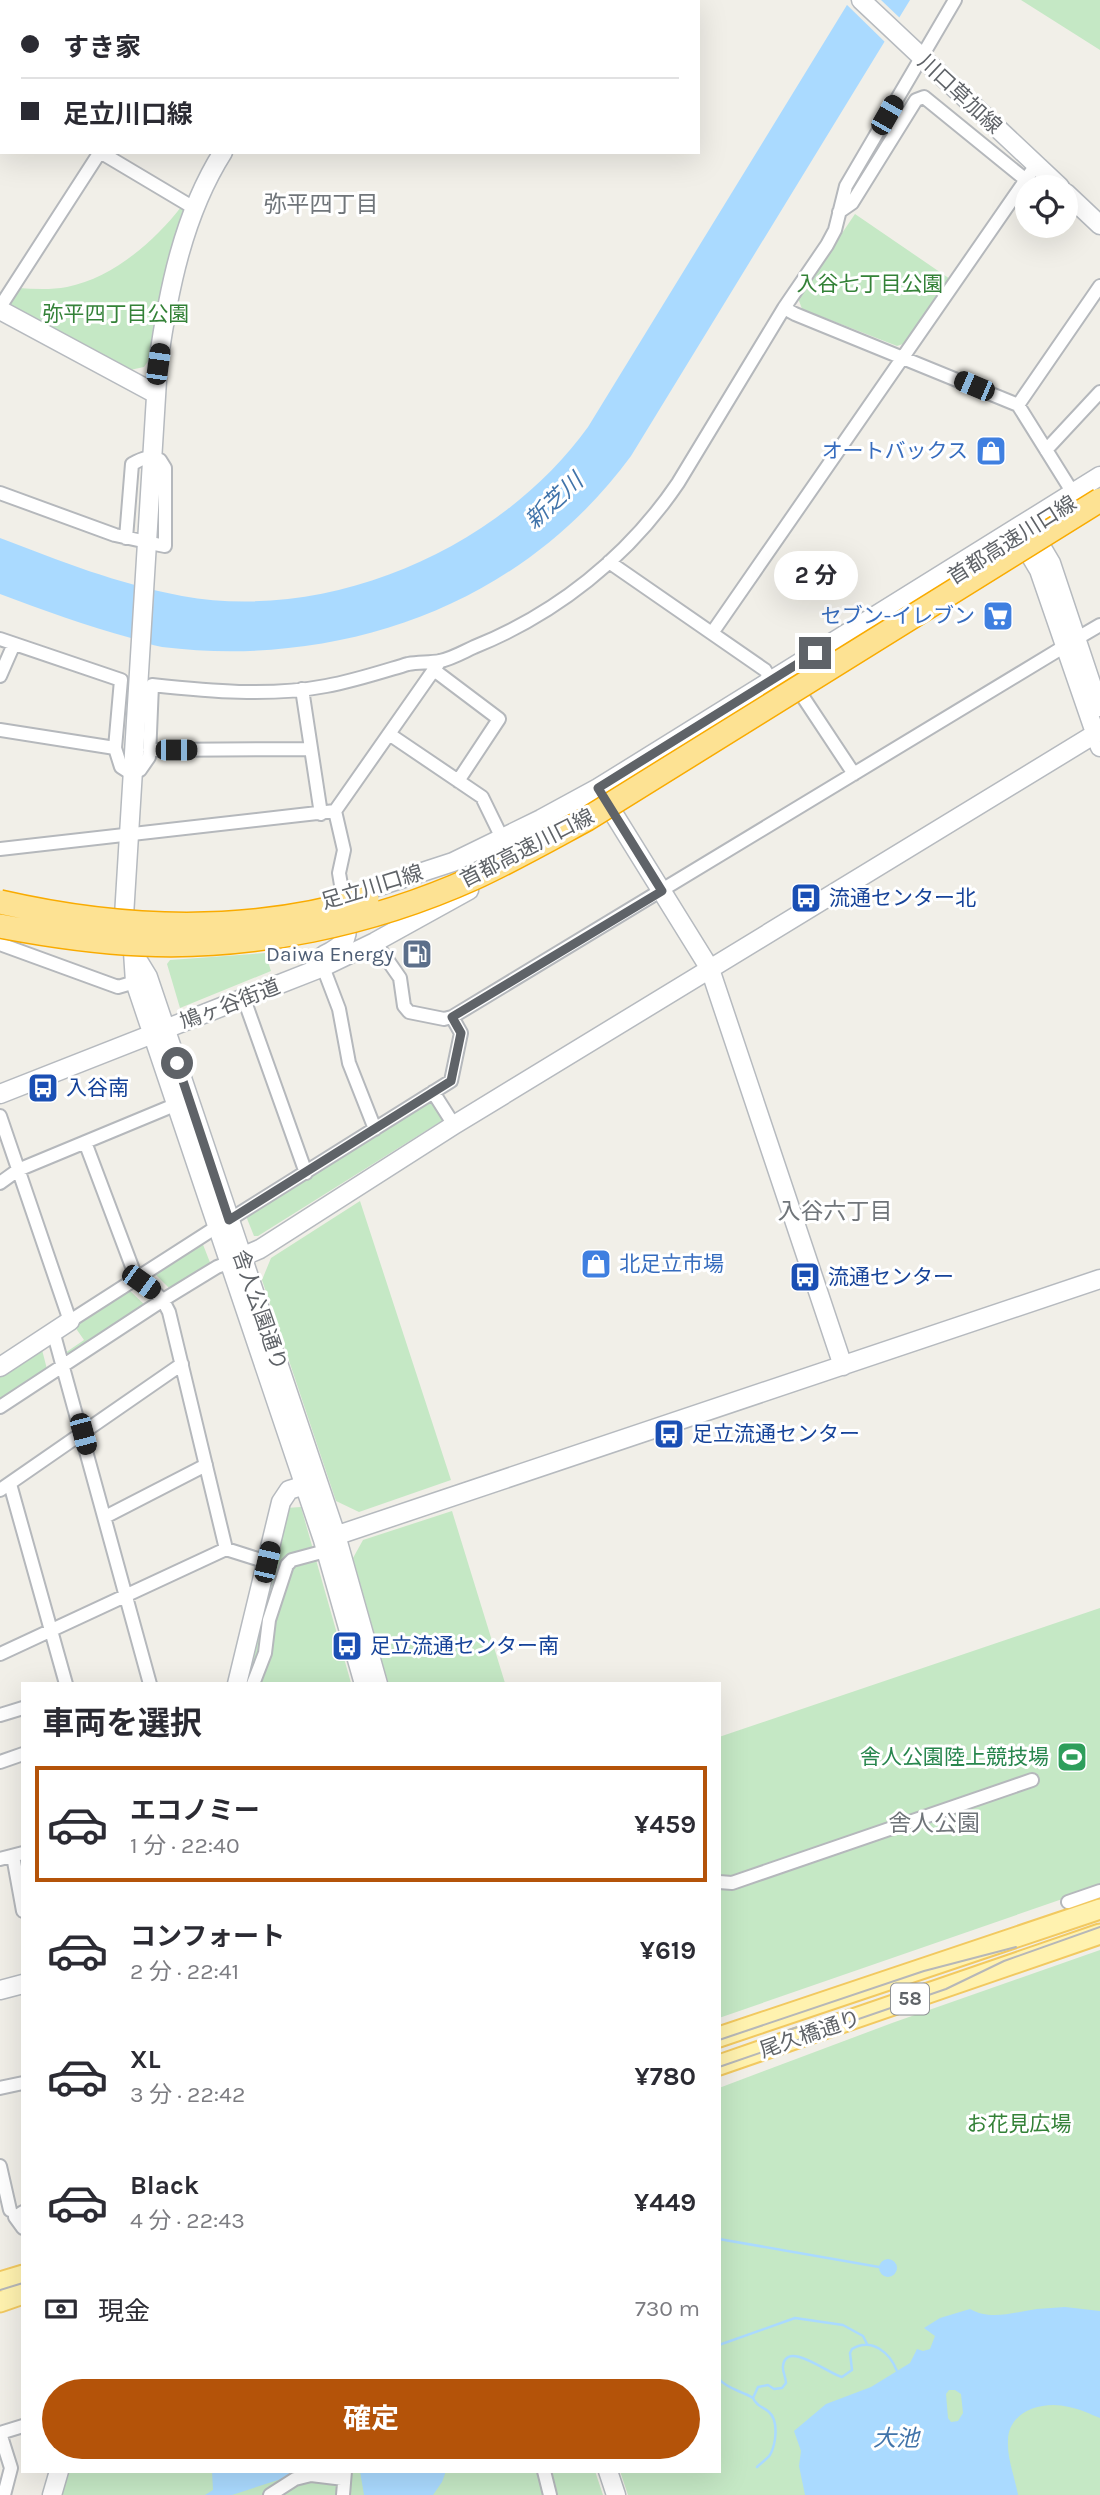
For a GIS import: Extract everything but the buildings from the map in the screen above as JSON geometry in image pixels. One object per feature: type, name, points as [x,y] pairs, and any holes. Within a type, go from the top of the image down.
[{"type":"highway","name":"首都高速川口線","points":[[0,902],[48,913],[103,921],[165,925],[237,924],[291,917],[349,905],[429,879],[499,850],[580,808],[1100,485]]},
{"type":"highway","name":"首都高速川口線","points":[[0,926],[33,933],[144,944],[236,941],[291,934],[352,920],[459,884],[525,853],[587,819],[1100,500]]},
{"type":"main road","name":"尾久橋通り","points":[[721,2036],[1100,1909]]},
{"type":"main road","name":"尾久橋通り","points":[[721,2064],[1100,1934]]},
{"type":"main road","points":[[0,2282],[21,2276]]},
{"type":"main road","points":[[0,2302],[21,2295]]},
{"type":"street","name":"川口草加線","points":[[861,0],[1047,175]]},
{"type":"street","points":[[0,849],[328,813],[437,666],[529,621],[583,585],[609,562],[662,506],[784,308],[827,245],[835,230],[846,186],[917,53],[955,0]]},
{"type":"street","points":[[839,212],[852,204],[916,100],[924,96],[1020,175]]},
{"type":"street","points":[[99,154],[0,308],[156,394]]},
{"type":"street","points":[[103,154],[194,208]]},
{"type":"street","points":[[133,953],[124,916],[156,394],[168,304],[194,208],[222,154]]},
{"type":"street","points":[[1030,175],[1037,165]]},
{"type":"street","points":[[712,633],[1015,196]]},
{"type":"street","points":[[1078,204],[1100,225]]},
{"type":"street","points":[[1018,405],[1100,286]]},
{"type":"street","points":[[784,308],[1018,405],[1073,493]]},
{"type":"street","points":[[1046,450],[1100,393]]},
{"type":"street","points":[[0,494],[115,536],[132,539],[132,464],[144,457],[152,457],[160,460],[165,468],[160,545]]},
{"type":"street","name":"足立川口線","points":[[0,894],[38,904],[124,916],[234,916],[287,910],[343,897],[453,862],[598,788],[1100,476]]},
{"type":"street","name":"足立川口線","points":[[0,934],[133,953],[245,948],[295,941],[348,928],[481,883],[613,813],[803,697],[1100,509]]},
{"type":"street","points":[[1021,525],[1021,540],[1036,550],[1039,570],[1100,710]]},
{"type":"street","points":[[609,562],[765,670],[771,680]]},
{"type":"street","points":[[375,942],[400,978],[404,1006],[409,1012],[444,1019],[452,1017],[1100,625]]},
{"type":"street","points":[[0,639],[121,680],[115,748],[121,767],[132,774]]},
{"type":"street","points":[[0,1407],[217,1267],[236,1260],[710,969],[1098,737],[1071,643]]},
{"type":"street","points":[[0,676],[14,644]]},
{"type":"street","points":[[132,774],[140,770],[149,757],[152,685],[234,692],[302,690],[368,677],[421,661],[437,666],[499,719],[458,781]]},
{"type":"street","points":[[302,690],[309,749],[328,813],[344,850],[339,873],[348,928]]},
{"type":"street","points":[[803,697],[853,775]]},
{"type":"street","points":[[0,730],[115,748]]},
{"type":"street","points":[[389,734],[482,797],[502,838]]},
{"type":"street","points":[[149,750],[309,749]]},
{"type":"street","points":[[598,788],[710,969],[843,1366]]},
{"type":"street","name":"鳩ヶ谷街道","points":[[0,1094],[323,967],[375,942],[481,883]]},
{"type":"street","name":"鳩ヶ谷街道","points":[[159,1031],[337,948],[346,939],[348,928]]},
{"type":"street","points":[[0,944],[118,987],[135,982]]},
{"type":"street","name":"舎人公園通り","points":[[133,953],[135,982],[159,1031],[236,1260],[326,1543],[363,1682]]},
{"type":"street","name":"舎人公園通り","points":[[133,953],[148,977],[177,1104],[223,1223]]},
{"type":"street","points":[[323,967],[339,1009],[349,1063],[375,1129]]},
{"type":"street","points":[[244,999],[306,1173]]},
{"type":"street","points":[[0,1367],[137,1277],[451,1081],[461,1033],[452,1017]]},
{"type":"street","points":[[433,1092],[454,1125]]},
{"type":"street","points":[[0,1183],[18,1170],[177,1104]]},
{"type":"street","points":[[0,1116],[70,1321]]},
{"type":"street","points":[[85,1142],[137,1277],[163,1300],[169,1312],[226,1549]]},
{"type":"street","name":"舎人公園通り","points":[[236,1260],[305,1485],[377,1682]]},
{"type":"street","points":[[254,1682],[265,1654],[269,1620],[287,1565],[326,1543],[1100,1279]]},
{"type":"street","points":[[53,1331],[149,1682]]},
{"type":"street","points":[[65,1682],[5,1487],[181,1364]]},
{"type":"street","points":[[105,1517],[206,1465]]},
{"type":"street","points":[[237,1682],[284,1495],[305,1485]]},
{"type":"street","points":[[0,1654],[226,1549],[267,1562]]},
{"type":"street","points":[[0,1715],[21,1709]]},
{"type":"street","points":[[0,1762],[21,1755]]},
{"type":"street","points":[[721,1882],[732,1883],[1032,1780]]},
{"type":"street","points":[[12,1856],[21,1901]]},
{"type":"street","points":[[1068,1902],[1100,1891]]},
{"type":"street","points":[[0,1990],[21,1985]]},
{"type":"street","points":[[0,2088],[21,2083]]},
{"type":"street","points":[[0,2166],[14,2216]]},
{"type":"street","points":[[4,2495],[11,2468],[0,2433],[21,2427]]},
{"type":"street","points":[[52,2495],[58,2473]]},
{"type":"street","points":[[544,2473],[550,2495]]},
{"type":"street","points":[[609,2473],[616,2495]]},
{"type":"street","points":[[270,2495],[295,2479],[311,2475],[344,2475],[343,2495]]},
{"type":"green space","points":[[1021,0],[1100,0],[1100,50]]},
{"type":"green space","name":"弥平四丁目公園","points":[[181,207],[187,211],[151,357],[144,367],[130,370],[8,305],[18,288],[67,287],[100,276],[116,267],[158,233]]},
{"type":"green space","name":"入谷七丁目公園","points":[[855,214],[950,279],[903,344],[897,346],[802,309],[798,298]]},
{"type":"green space","points":[[265,953],[271,971],[180,1008],[167,964],[170,960]]},
{"type":"green space","points":[[430,1101],[443,1120],[254,1236],[246,1216]]},
{"type":"green space","points":[[360,1201],[451,1480],[359,1512],[336,1501],[262,1280],[271,1258]]},
{"type":"green space","points":[[202,1242],[211,1265],[171,1290],[154,1273]]},
{"type":"green space","points":[[128,1289],[146,1306],[68,1355],[65,1353],[84,1340],[75,1327],[59,1333]]},
{"type":"green space","points":[[41,1346],[47,1369],[0,1401],[0,1374]]},
{"type":"green space","points":[[301,1507],[351,1682],[245,1682],[286,1508]]},
{"type":"green space","points":[[452,1511],[505,1682],[388,1682],[353,1558],[363,1540]]},
{"type":"green space","points":[[1100,1608],[1100,1886],[721,2017],[721,1736]]},
{"type":"green space","name":"お花見広場","points":[[1100,1950],[1100,2495],[628,2495],[621,2473],[721,2473],[721,2087],[892,2023]]},
{"type":"green space","points":[[68,2473],[596,2473],[603,2495],[62,2495]]},
{"type":"water","name":"新芝川","points":[[850,0],[910,0],[631,456],[587,508],[537,552],[482,588],[423,616],[361,636],[296,647],[229,651],[162,647],[81,623],[0,594],[0,538],[90,571],[182,596],[239,601],[296,598],[353,586],[408,567],[461,541],[509,508],[552,470],[588,427]]},
{"type":"water","points":[[888,2259],[894,2262],[897,2268],[894,2274],[888,2277],[882,2274],[879,2268],[882,2262]]},
{"type":"water","name":"大池","points":[[1065,2307],[1100,2311],[1100,2418],[1059,2405],[1038,2407],[1020,2415],[1014,2422],[1008,2441],[1018,2495],[805,2495],[799,2466],[801,2451],[794,2431],[826,2404],[871,2387],[910,2363],[917,2349],[930,2349],[935,2336],[924,2328],[940,2318],[970,2309],[994,2315]],"holes":[[[949,2390],[961,2394],[963,2413],[958,2421],[951,2422],[948,2418],[946,2394]]]},
{"type":"water","points":[[212,2473],[300,2473],[232,2495],[205,2495],[213,2490]]},
{"type":"water","points":[[360,2473],[445,2473],[433,2495],[364,2495]]},
{"type":"pier","points":[[881,0],[902,20],[887,44],[844,2]]},
{"type":"waterway","points":[[721,2239],[879,2267]]},
{"type":"waterway","points":[[721,2344],[795,2318],[843,2325],[863,2336],[867,2344]]},
{"type":"waterway","points":[[757,2467],[770,2455],[774,2445],[775,2427],[769,2412],[753,2398],[758,2387],[768,2385],[774,2389],[782,2388],[786,2383],[783,2368],[786,2359],[792,2356],[800,2357],[842,2377],[852,2370],[852,2349],[866,2345],[885,2353],[897,2371]]},
{"type":"waterway","points":[[721,2381],[753,2398]]},
{"type":"tram line","points":[[721,2066],[946,1989],[1004,1961],[1100,1927]]},
{"type":"tram line","points":[[721,2039],[924,1971],[1016,1947]]},
{"type":"tram line","points":[[783,2032],[818,2020]]},
{"type":"tram line","points":[[0,2290],[21,2284]]},
{"type":"place","name":"オートバックス","points":[[991,451]]},
{"type":"place","name":"セブン-イレブン","points":[[998,616]]},
{"type":"place","name":"流通センター北","points":[[806,898]]},
{"type":"place","name":"Daiwa Energy","points":[[417,954]]},
{"type":"place","name":"入谷南","points":[[43,1088]]},
{"type":"place","name":"北足立市場","points":[[596,1264]]},
{"type":"place","name":"流通センター","points":[[805,1277]]},
{"type":"place","name":"足立流通センター","points":[[669,1434]]},
{"type":"place","name":"足立流通センター南","points":[[347,1646]]},
{"type":"place","name":"舎人公園陸上競技場","points":[[1072,1757]]},
{"type":"district","name":"弥平四丁目","points":[[321,204]]},
{"type":"district","name":"入谷六丁目","points":[[835,1211]]},
{"type":"district","name":"舎人公園","points":[[934,1823]]},
{"type":"route","points":[[177,1063],[229,1220],[451,1081],[461,1033],[452,1017],[662,891],[598,788],[815,653]]}]
